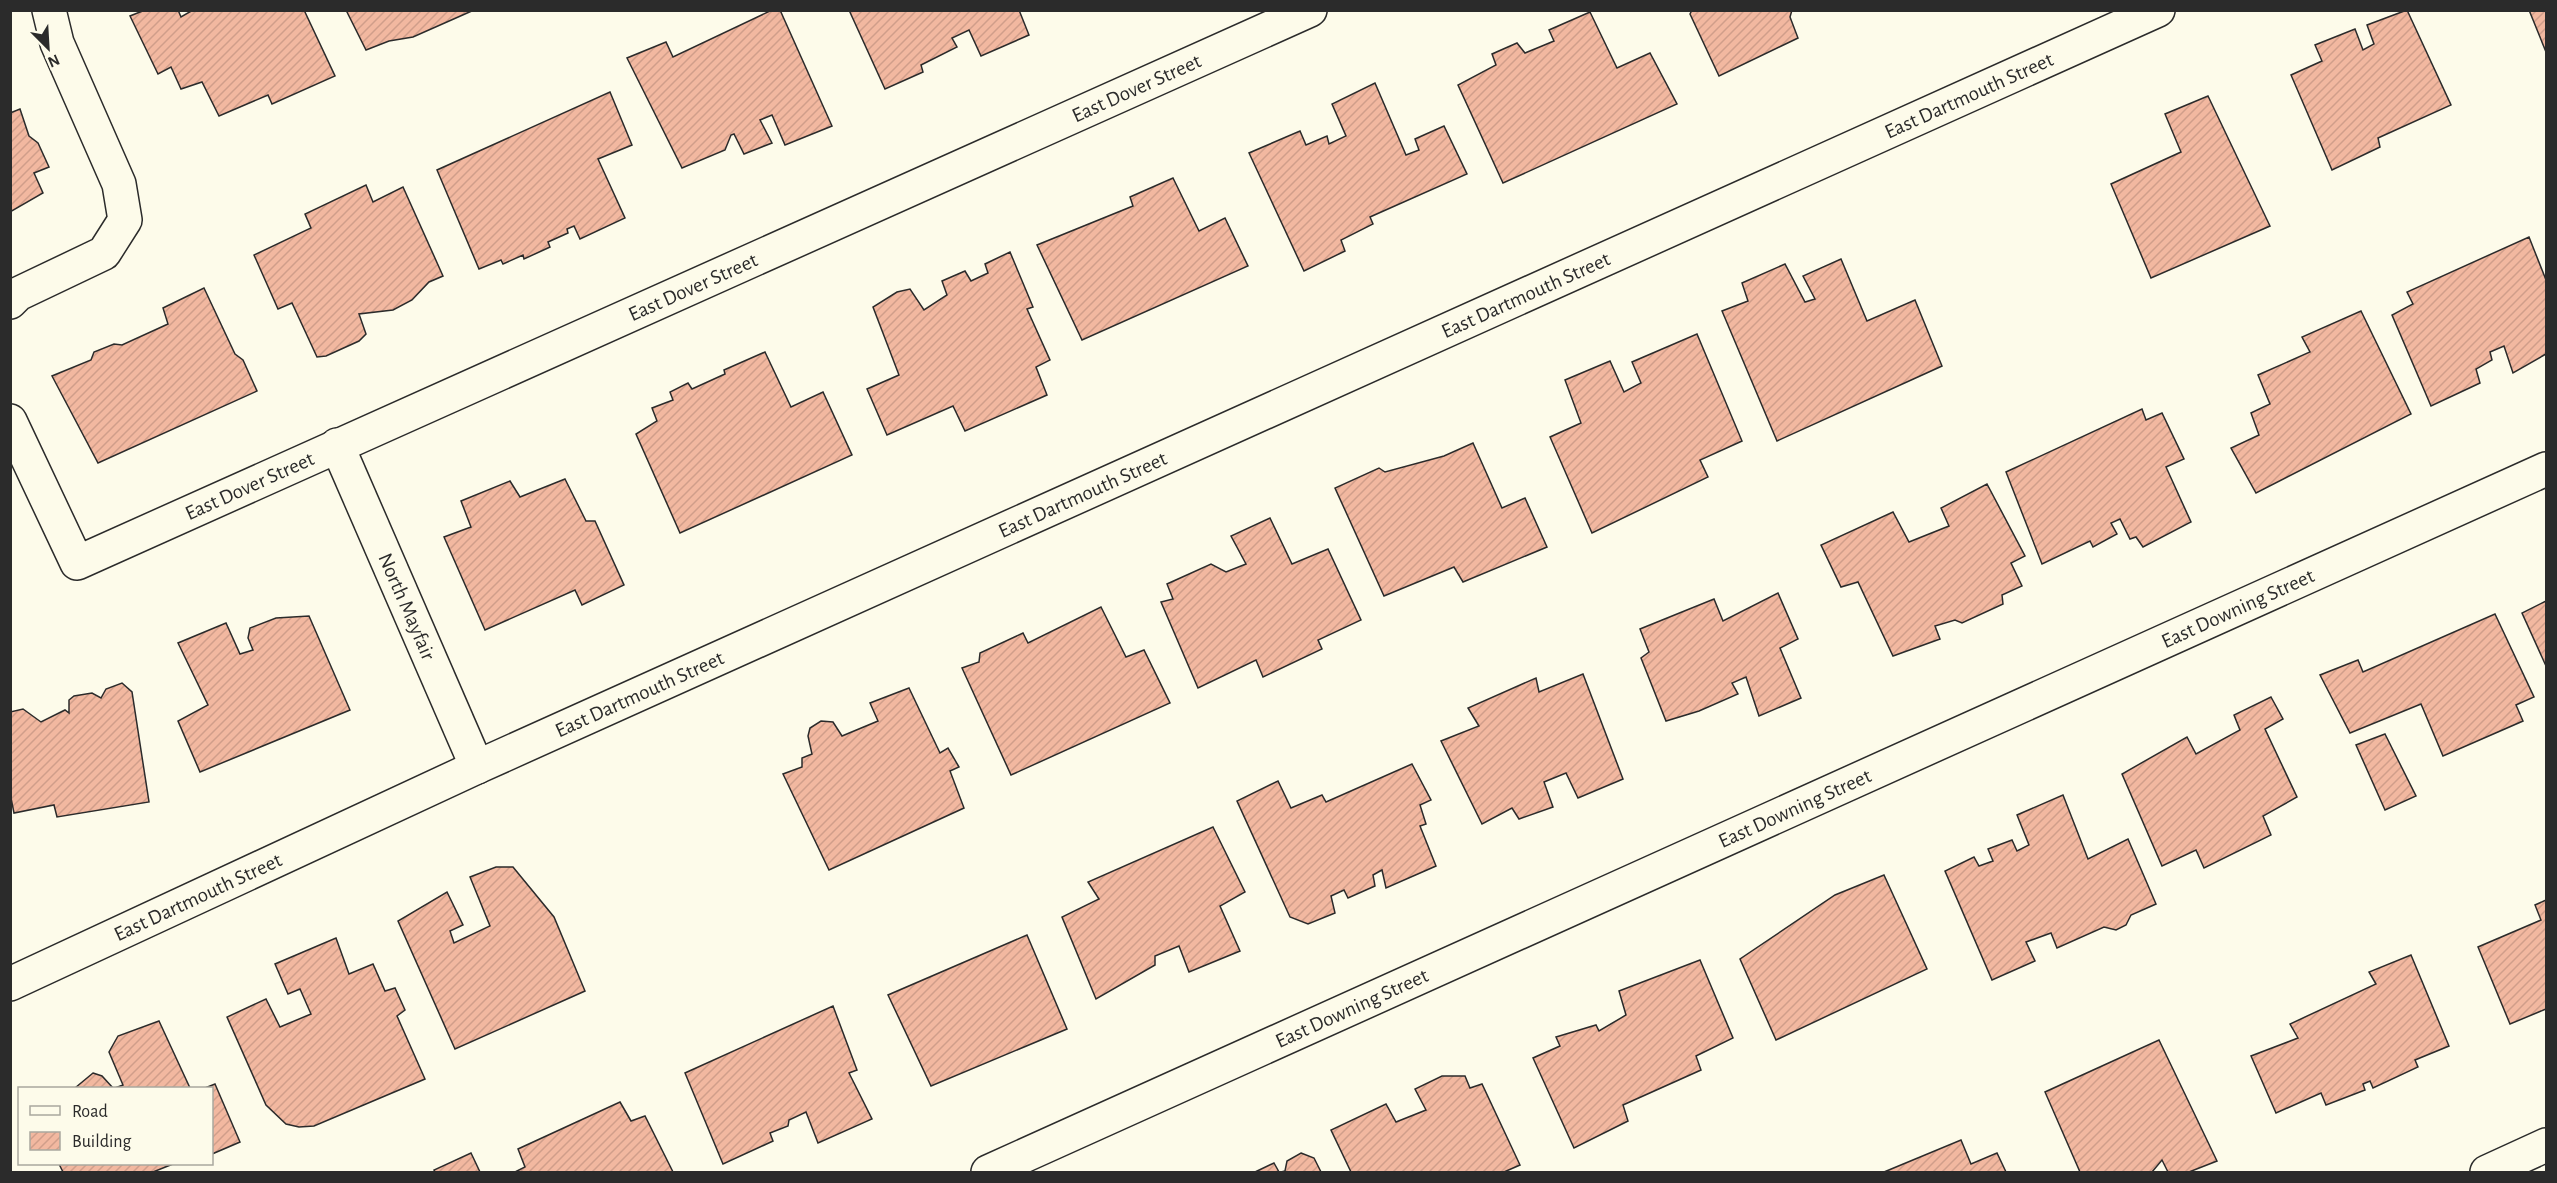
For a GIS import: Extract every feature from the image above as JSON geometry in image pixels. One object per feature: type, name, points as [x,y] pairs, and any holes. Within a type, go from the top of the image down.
[{"type":"street","points":[[10,302],[18,294],[104,253],[125,220],[119,184],[57,43],[50,10]]},
{"type":"street","name":"East Dover Street","points":[[10,421],[77,563],[1310,10]]},
{"type":"street","name":"East Dartmouth Street","points":[[10,984],[477,767],[2158,10]]},
{"type":"street","name":"North Mayfair","points":[[337,445],[477,767]]},
{"type":"street","name":"East Downing Street","points":[[988,1173],[1048,1160],[2547,469]]},
{"type":"street","points":[[2487,1173],[2547,1145]]},
{"type":"building","points":[[145,10],[178,10],[181,17],[193,10],[304,10],[335,76],[272,104],[268,95],[219,116],[202,82],[181,89],[171,67],[158,74],[130,16]]},
{"type":"building","points":[[346,10],[474,10],[413,37],[389,41],[366,50]]},
{"type":"building","points":[[772,10],[780,10],[832,126],[785,145],[772,115],[760,120],[772,143],[744,154],[734,134],[731,135],[725,150],[682,168],[627,58],[666,42],[673,57]]},
{"type":"building","points":[[849,10],[1019,10],[1029,35],[981,56],[969,30],[952,38],[957,47],[921,65],[923,72],[885,89]]},
{"type":"building","points":[[1692,10],[1792,10],[1790,17],[1798,38],[1719,76],[1690,14]]},
{"type":"building","points":[[2407,10],[2451,105],[2378,138],[2380,147],[2332,170],[2291,75],[2322,61],[2315,45],[2355,29],[2363,50],[2374,44],[2367,25]]},
{"type":"building","points":[[2529,10],[2546,10],[2546,52]]},
{"type":"building","points":[[1590,12],[1617,68],[1650,53],[1677,104],[1503,183],[1458,85],[1496,65],[1492,54],[1517,43],[1525,53],[1554,41],[1549,30]]},
{"type":"building","points":[[1375,83],[1406,155],[1419,150],[1415,139],[1444,126],[1467,174],[1370,217],[1373,224],[1341,240],[1345,251],[1304,271],[1249,153],[1300,131],[1306,145],[1327,136],[1329,144],[1346,136],[1332,104]]},
{"type":"building","points":[[610,92],[632,145],[598,159],[625,218],[580,239],[574,226],[567,229],[568,233],[548,242],[550,247],[524,259],[523,255],[503,264],[501,260],[479,269],[437,170]]},
{"type":"building","points":[[2208,96],[2270,226],[2151,278],[2111,184],[2181,152],[2165,114]]},
{"type":"building","points":[[20,109],[29,136],[38,143],[49,167],[34,173],[43,193],[10,212],[10,113]]},
{"type":"building","points":[[1173,178],[1199,231],[1225,218],[1248,266],[1082,340],[1037,245],[1133,206],[1130,197]]},
{"type":"building","points":[[366,185],[373,202],[403,187],[443,276],[429,282],[412,300],[393,310],[359,314],[366,334],[359,341],[326,356],[317,357],[292,303],[278,309],[254,255],[311,228],[305,214]]},
{"type":"building","points":[[2529,237],[2546,280],[2546,354],[2513,373],[2504,346],[2490,352],[2492,360],[2476,369],[2480,383],[2431,406],[2392,315],[2413,304],[2407,292]]},
{"type":"building","points":[[1010,252],[1033,307],[1027,309],[1050,360],[1036,367],[1047,395],[965,431],[953,406],[887,435],[867,389],[899,375],[873,307],[897,292],[910,289],[924,310],[947,295],[942,281],[965,271],[971,281],[988,273],[985,264]]},
{"type":"building","points":[[1841,259],[1867,321],[1915,300],[1942,366],[1777,441],[1722,311],[1748,301],[1742,283],[1785,264],[1805,302],[1815,299],[1803,276]]},
{"type":"building","points":[[204,288],[235,354],[243,360],[257,391],[98,463],[52,376],[91,360],[94,352],[114,344],[122,345],[168,324],[163,308]]},
{"type":"building","points":[[2361,311],[2411,414],[2256,493],[2231,448],[2259,435],[2251,413],[2270,404],[2258,375],[2310,352],[2302,337]]},
{"type":"building","points":[[1697,334],[1742,441],[1700,460],[1708,477],[1592,533],[1550,437],[1581,423],[1565,380],[1610,361],[1624,392],[1641,383],[1632,362]]},
{"type":"building","points":[[765,352],[791,407],[823,392],[852,455],[680,533],[636,434],[657,421],[652,408],[673,400],[670,392],[688,383],[692,389],[725,374],[724,370]]},
{"type":"building","points":[[2142,409],[2146,420],[2162,413],[2184,459],[2166,467],[2191,522],[2143,547],[2136,537],[2130,539],[2120,519],[2111,523],[2117,534],[2093,547],[2090,541],[2042,564],[2006,472]]},
{"type":"building","points":[[1473,443],[1502,508],[1525,498],[1547,547],[1463,582],[1454,567],[1384,596],[1335,488],[1379,468],[1385,472],[1444,456]]},
{"type":"building","points":[[565,479],[586,521],[595,521],[624,585],[582,605],[575,590],[485,630],[444,537],[471,527],[461,501],[510,481],[520,497]]},
{"type":"building","points":[[1987,484],[2025,556],[2011,563],[2022,586],[2002,595],[2003,604],[1962,623],[1955,620],[1935,626],[1940,639],[1893,656],[1858,582],[1841,587],[1821,545],[1893,512],[1909,542],[1949,526],[1941,508]]},
{"type":"building","points":[[1270,518],[1292,564],[1328,549],[1361,620],[1318,640],[1322,649],[1263,677],[1256,660],[1198,688],[1161,602],[1173,599],[1167,584],[1211,564],[1226,572],[1246,564],[1231,536]]},
{"type":"building","points":[[1778,593],[1798,639],[1780,648],[1801,698],[1759,716],[1746,677],[1732,683],[1738,694],[1699,711],[1666,721],[1641,658],[1649,652],[1640,629],[1714,599],[1723,621]]},
{"type":"building","points":[[2546,601],[2546,666],[2522,613]]},
{"type":"building","points":[[1101,607],[1126,657],[1144,650],[1170,703],[1011,775],[962,668],[979,662],[980,653],[1023,633],[1028,643]]},
{"type":"building","points":[[2495,614],[2534,697],[2516,705],[2523,721],[2443,756],[2421,704],[2350,733],[2320,675],[2358,660],[2363,672]]},
{"type":"building","points":[[309,616],[350,710],[200,772],[178,721],[208,705],[178,643],[226,623],[240,654],[253,650],[248,638],[250,628],[276,618]]},
{"type":"building","points":[[1583,674],[1623,779],[1578,798],[1566,773],[1544,782],[1553,807],[1519,819],[1512,808],[1482,824],[1441,741],[1479,726],[1468,708],[1536,678],[1539,692]]},
{"type":"building","points":[[122,683],[132,692],[149,802],[57,817],[54,805],[14,813],[10,793],[10,712],[23,709],[41,722],[65,710],[69,713],[69,700],[74,696],[92,693],[101,698],[106,689]]},
{"type":"building","points":[[909,688],[940,753],[948,748],[959,767],[950,771],[964,808],[829,870],[783,774],[802,767],[802,758],[812,754],[808,736],[810,728],[821,721],[833,722],[842,736],[878,721],[870,703]]},
{"type":"building","points":[[2271,697],[2283,719],[2265,729],[2297,797],[2263,816],[2271,835],[2204,868],[2196,850],[2162,866],[2122,774],[2187,737],[2196,754],[2240,730],[2234,715]]},
{"type":"building","points":[[2385,734],[2416,796],[2385,810],[2356,745]]},
{"type":"building","points":[[1412,764],[1431,800],[1420,805],[1426,824],[1420,826],[1436,866],[1386,888],[1382,870],[1373,875],[1375,886],[1348,898],[1344,890],[1331,896],[1335,913],[1308,924],[1290,917],[1237,801],[1278,781],[1291,808],[1322,795],[1326,802]]},
{"type":"building","points":[[2063,795],[2088,859],[2128,839],[2156,904],[2131,915],[2126,925],[2116,930],[2104,927],[2057,948],[2051,933],[2026,942],[2035,961],[1992,980],[1945,871],[1974,857],[1979,866],[1993,861],[1988,849],[2012,840],[2017,851],[2029,845],[2017,815]]},
{"type":"building","points":[[1213,827],[1245,892],[1220,906],[1240,951],[1189,972],[1179,946],[1155,956],[1155,965],[1096,999],[1062,917],[1099,899],[1088,882]]},
{"type":"building","points":[[496,867],[513,867],[554,917],[585,991],[455,1049],[398,921],[447,892],[463,925],[450,931],[454,943],[490,926],[470,877]]},
{"type":"building","points":[[1884,875],[1927,969],[1776,1040],[1740,959],[1835,895]]},
{"type":"building","points":[[2546,900],[2546,1009],[2510,1024],[2478,947],[2541,920],[2535,905]]},
{"type":"building","points":[[1027,935],[1067,1029],[931,1086],[888,995]]},
{"type":"building","points":[[336,938],[349,974],[373,964],[385,991],[395,988],[405,1010],[397,1016],[425,1079],[314,1126],[299,1127],[286,1124],[266,1105],[227,1017],[266,999],[280,1027],[311,1014],[300,989],[288,994],[275,964]]},
{"type":"building","points":[[2411,955],[2449,1046],[2415,1060],[2418,1067],[2373,1088],[2370,1081],[2363,1084],[2365,1090],[2326,1105],[2321,1093],[2276,1113],[2251,1056],[2298,1038],[2290,1024],[2376,984],[2369,972]]},
{"type":"building","points":[[1700,960],[1733,1038],[1696,1056],[1701,1070],[1623,1105],[1628,1121],[1574,1148],[1533,1058],[1560,1046],[1556,1037],[1596,1025],[1599,1031],[1626,1015],[1619,991]]},
{"type":"building","points":[[833,1006],[857,1070],[849,1073],[872,1119],[818,1143],[806,1112],[789,1120],[788,1126],[770,1133],[773,1141],[723,1164],[685,1073]]},
{"type":"building","points":[[159,1021],[190,1087],[118,1087],[123,1085],[109,1052],[118,1036]]},
{"type":"building","points":[[2159,1040],[2217,1161],[2189,1172],[2168,1172],[2162,1160],[2152,1172],[2080,1172],[2045,1092]]},
{"type":"building","points":[[93,1073],[102,1076],[112,1087],[76,1087]]},
{"type":"building","points":[[1442,1076],[1465,1076],[1470,1088],[1482,1084],[1520,1165],[1504,1172],[1351,1172],[1331,1130],[1386,1104],[1396,1122],[1426,1110],[1415,1089]]},
{"type":"building","points":[[215,1084],[240,1142],[213,1154],[213,1087],[208,1087]]},
{"type":"building","points":[[620,1102],[631,1121],[645,1116],[673,1172],[515,1172],[525,1167],[518,1149]]},
{"type":"building","points":[[1961,1140],[1971,1164],[1997,1153],[2006,1172],[1884,1172]]},
{"type":"building","points":[[471,1153],[480,1172],[435,1172],[434,1170]]},
{"type":"building","points":[[1301,1153],[1314,1158],[1321,1172],[1281,1172],[1285,1171],[1287,1161]]},
{"type":"building","points":[[1274,1163],[1279,1172],[1255,1172]]},
{"type":"building","points":[[60,1165],[170,1165],[153,1172],[63,1172]]}]
